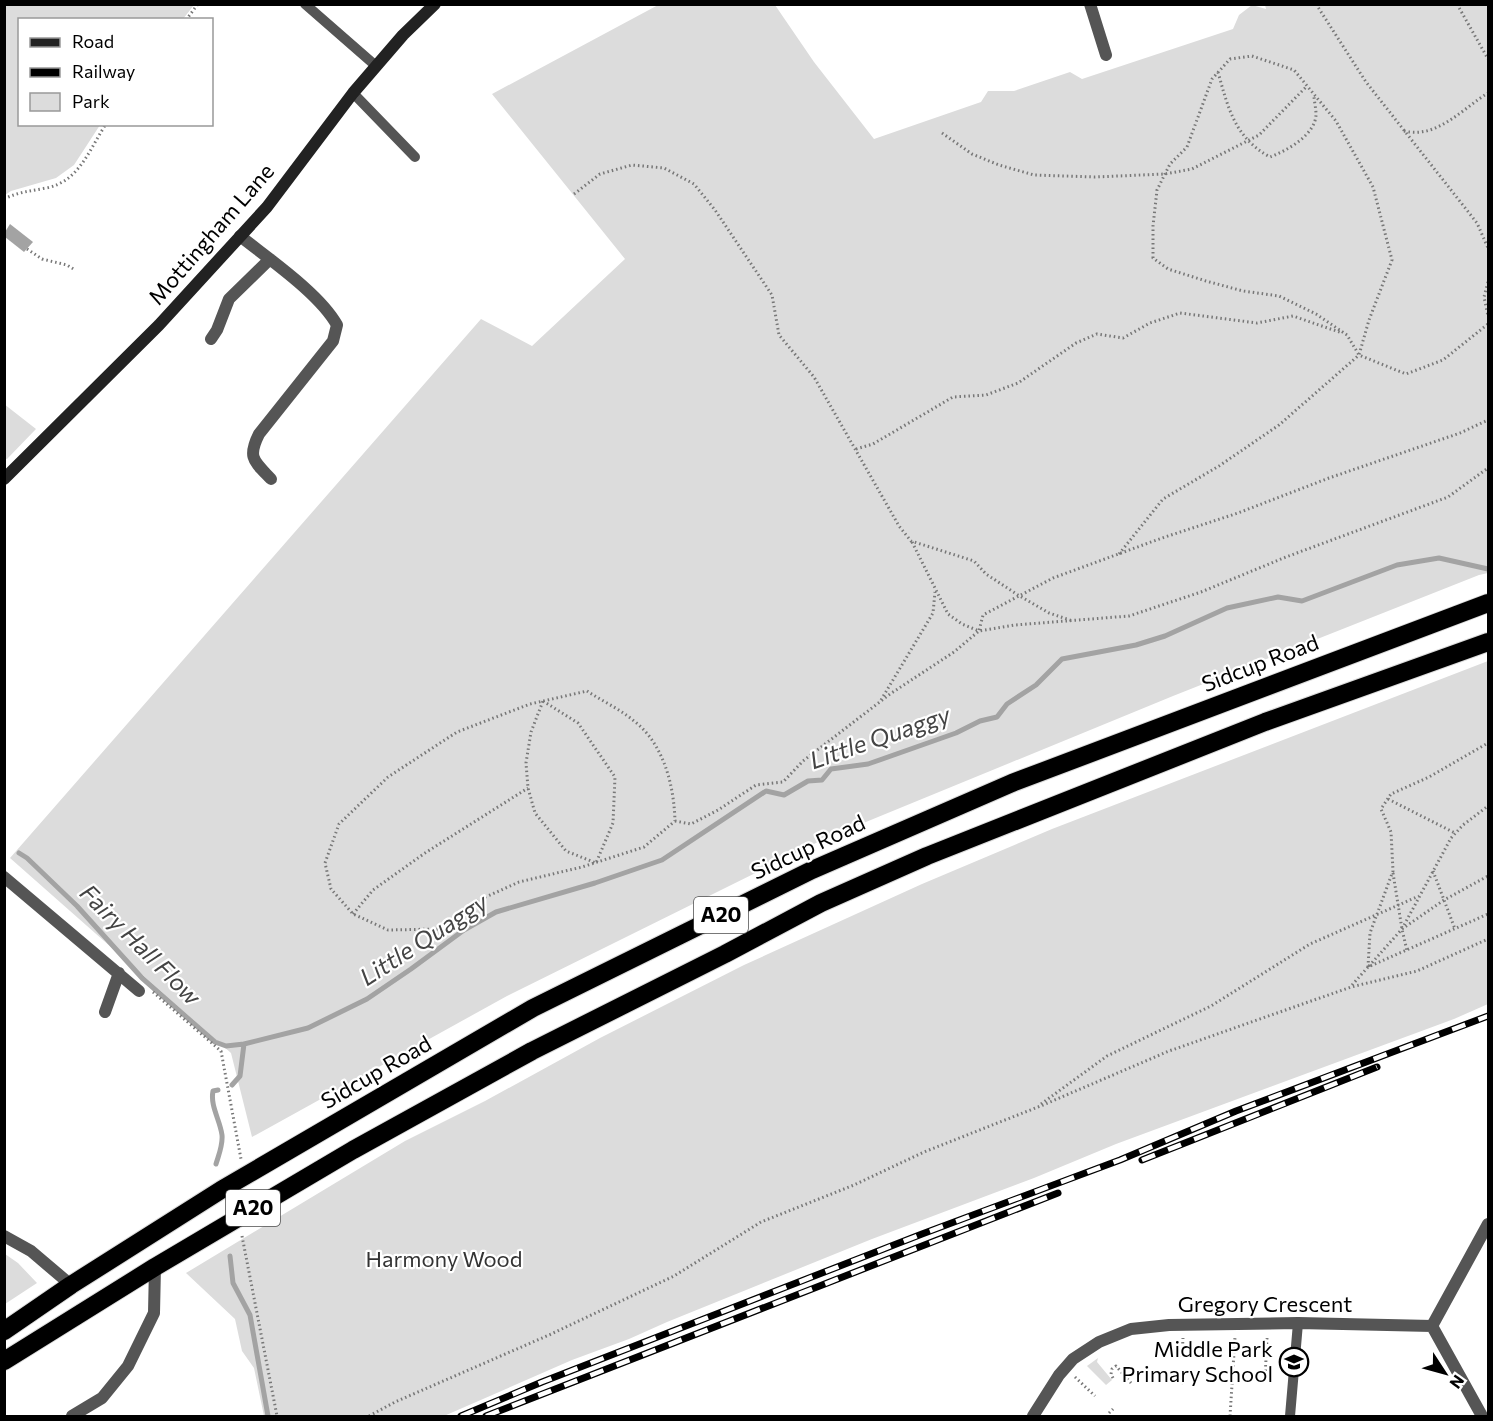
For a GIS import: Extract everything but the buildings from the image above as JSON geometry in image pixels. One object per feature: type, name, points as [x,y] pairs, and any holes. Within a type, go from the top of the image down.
[{"type":"highway","name":"Sidcup Road","points":[[4,1331],[71,1285],[221,1190],[533,1008],[812,870],[1012,783],[1488,603]]},
{"type":"highway","name":"A20","points":[[4,1361],[155,1267],[353,1150],[532,1051],[821,903],[927,856],[1265,722],[1488,642]]},
{"type":"street","name":"Mottingham Lane","points":[[6,473],[159,325],[267,207],[353,93],[403,35],[435,4]]},
{"type":"street","points":[[1090,4],[1106,55]]},
{"type":"street","points":[[240,236],[329,311],[337,325],[333,341],[259,434],[252,448],[253,461],[271,479]]},
{"type":"street","points":[[210,339],[218,330],[229,299],[270,259]]},
{"type":"street","points":[[4,877],[139,991]]},
{"type":"street","points":[[105,1012],[119,973]]},
{"type":"street","points":[[1482,1416],[1432,1326],[1488,1224]]},
{"type":"street","points":[[4,1236],[31,1251],[71,1285]]},
{"type":"street","points":[[72,1416],[102,1398],[128,1366],[154,1313],[155,1267]]},
{"type":"street","name":"Gregory Crescent","points":[[1033,1416],[1065,1367],[1095,1344],[1131,1329],[1169,1324],[1298,1323],[1432,1326]]},
{"type":"lane","points":[[305,4],[376,66]]},
{"type":"lane","points":[[353,93],[415,157]]},
{"type":"lane","points":[[1290,1416],[1298,1323]]},
{"type":"path","points":[[188,18],[198,4]]},
{"type":"path","points":[[1316,4],[1366,82],[1477,223],[1488,248]]},
{"type":"path","points":[[1457,4],[1488,59]]},
{"type":"path","points":[[1119,554],[1163,499],[1219,466],[1279,425],[1359,355],[1369,320],[1392,260],[1373,187],[1336,121],[1294,70],[1252,56],[1230,59],[1212,79],[1187,147],[1170,164],[1157,190],[1153,225],[1153,258],[1168,269],[1206,281],[1243,291],[1278,296],[1316,314],[1347,335],[1359,355],[1406,374],[1443,360],[1488,324]]},
{"type":"path","points":[[1218,72],[1230,114],[1247,141],[1269,158],[1289,150],[1306,136],[1316,117],[1314,94]]},
{"type":"path","points":[[942,133],[972,154],[1034,175],[1095,177],[1165,174],[1192,169],[1259,135],[1307,86]]},
{"type":"path","points":[[1404,131],[1416,134],[1428,132],[1444,124],[1488,93]]},
{"type":"path","points":[[4,199],[62,183],[76,173],[105,126]]},
{"type":"path","points":[[574,194],[600,174],[632,165],[664,168],[694,184],[715,210],[772,295],[779,335],[814,377],[899,526],[911,541],[948,614],[979,632]]},
{"type":"path","points":[[27,249],[42,259],[67,265],[75,270]]},
{"type":"path","points":[[1488,282],[1484,297],[1488,316]]},
{"type":"path","points":[[856,449],[889,436],[953,397],[986,395],[1018,383],[1076,343],[1097,334],[1123,338],[1150,323],[1180,313],[1257,323],[1293,316],[1347,335]]},
{"type":"path","points":[[979,632],[983,615],[1053,578],[1460,433],[1488,420]]},
{"type":"path","points":[[675,822],[674,796],[660,750],[636,722],[586,691],[530,704],[457,732],[388,777],[339,824],[325,862],[331,889],[353,914],[388,930],[439,929],[479,900],[519,882],[596,863],[644,847],[675,822],[691,824],[718,810],[756,785],[783,782],[803,761],[879,702],[954,652],[979,632],[1016,625],[1129,616],[1201,592],[1448,497],[1488,468]]},
{"type":"path","points":[[911,541],[974,561],[986,574],[1018,595],[1049,613],[1075,621]]},
{"type":"path","points":[[879,702],[933,613],[935,590]]},
{"type":"path","points":[[543,701],[531,732],[526,763],[528,788],[535,813],[566,851],[596,863]]},
{"type":"path","points":[[543,701],[578,723],[615,777],[613,823],[596,863]]},
{"type":"path","points":[[1407,951],[1401,929],[1393,871],[1391,832],[1381,809],[1391,794],[1429,777],[1488,743]]},
{"type":"path","points":[[353,914],[373,890],[425,853],[528,788]]},
{"type":"path","points":[[1388,799],[1455,833]]},
{"type":"path","points":[[1351,987],[1401,929],[1455,833],[1488,806]]},
{"type":"path","points":[[1368,967],[1370,933],[1393,871]]},
{"type":"path","points":[[1433,871],[1455,929]]},
{"type":"path","points":[[1401,929],[1444,900],[1488,876]]},
{"type":"path","points":[[1037,1107],[1107,1056],[1211,1006],[1310,944],[1419,896]]},
{"type":"path","points":[[1368,967],[1488,914]]},
{"type":"path","points":[[369,1416],[395,1402],[549,1335],[674,1276],[761,1222],[854,1185],[924,1152],[1169,1052],[1351,987],[1416,970],[1488,939]]},
{"type":"path","points":[[221,1051],[242,1161]]},
{"type":"path","points":[[240,1231],[277,1416]]},
{"type":"path","points":[[1230,1416],[1235,1336]]},
{"type":"path","points":[[1266,1380],[1267,1336]]},
{"type":"path","points":[[1113,1378],[1111,1374],[1116,1366],[1131,1383]]},
{"type":"path","points":[[1065,1367],[1095,1396]]},
{"type":"green space","points":[[5,4],[194,5],[184,18],[18,18],[18,126],[99,126],[74,165],[56,178],[11,191],[5,195]]},
{"type":"green space","points":[[660,4],[775,5],[814,62],[874,139],[981,102],[988,91],[1014,91],[1070,72],[1082,79],[1233,29],[1239,15],[1252,5],[1266,9],[1265,5],[1488,5],[1488,573],[1173,696],[822,840],[507,996],[252,1137],[231,1053],[10,858],[481,319],[532,346],[625,259],[492,94]]},
{"type":"green space","points":[[4,404],[36,429],[7,459],[4,458]]},
{"type":"green space","name":"Harmony Wood","points":[[1488,661],[1488,1004],[1454,1019],[1116,1144],[1034,1178],[872,1239],[629,1339],[572,1360],[444,1416],[264,1416],[254,1368],[242,1351],[235,1319],[186,1273],[405,1141],[744,965],[922,884],[1052,829]]},
{"type":"green space","points":[[5,1254],[18,1263],[37,1283],[5,1304]]},
{"type":"green space","points":[[1098,1358],[1097,1362],[1112,1380],[1106,1385],[1087,1366]]},
{"type":"shaded area","points":[[10,224],[33,242],[24,252],[5,237]]},
{"type":"waterway","name":"Little Quaggy","points":[[232,1085],[240,1076],[244,1044],[308,1028],[367,999],[464,930],[496,912],[595,883],[662,860],[766,791],[784,795],[808,781],[822,780],[831,769],[868,764],[956,733],[980,721],[997,717],[1007,704],[1036,685],[1062,659],[1136,645],[1165,636],[1227,608],[1278,597],[1302,601],[1397,565],[1439,558],[1488,569]]},
{"type":"waterway","name":"Fairy Hall Flow","points":[[19,853],[77,906],[142,978],[215,1042],[226,1046],[244,1044]]},
{"type":"waterway","name":"Little Quaggy","points":[[216,1164],[222,1139],[212,1097],[213,1091],[218,1090]]},
{"type":"waterway","name":"Little Quaggy","points":[[230,1256],[233,1283],[250,1315],[268,1416]]},
{"type":"railway","points":[[461,1416],[542,1382],[922,1234],[1120,1160],[1236,1111],[1488,1016]]},
{"type":"railway","points":[[1142,1160],[1377,1067]]},
{"type":"railway","points":[[486,1416],[1058,1193]]},
{"type":"place","name":"Middle Park Primary School","points":[[1294,1362]]}]
